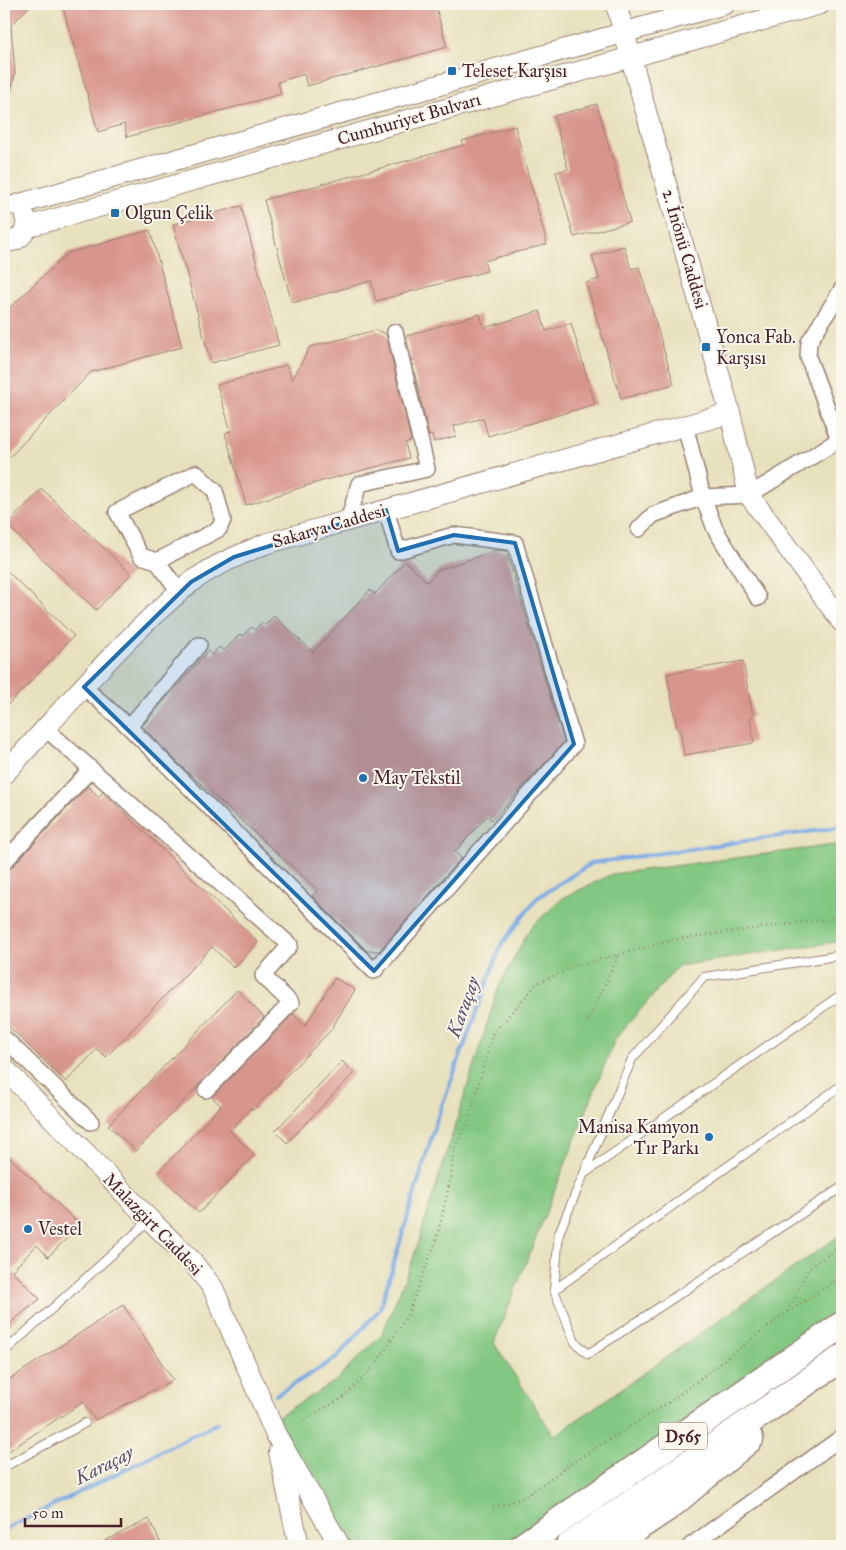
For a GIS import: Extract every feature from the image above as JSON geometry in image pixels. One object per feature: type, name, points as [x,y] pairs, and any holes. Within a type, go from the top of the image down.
[{"type":"highway","name":"D565","points":[[523,1546],[842,1325]]},
{"type":"highway","name":"D565","points":[[569,1546],[842,1358]]},
{"type":"highway","points":[[610,1546],[670,1506],[842,1363]]},
{"type":"main road","name":"2. İnönü Caddesi","points":[[616,4],[730,413],[749,495]]},
{"type":"main road","name":"Cumhuriyet Bulvarı","points":[[8,203],[725,4]]},
{"type":"main road","name":"Cumhuriyet Bulvarı","points":[[27,227],[631,55],[820,4]]},
{"type":"main road","points":[[4,241],[14,241],[20,238],[27,227],[25,214],[8,203]]},
{"type":"main road","name":"Sakarya Caddesi","points":[[4,774],[131,638],[192,582],[234,557],[264,544],[730,413]]},
{"type":"main road","points":[[749,495],[842,622]]},
{"type":"main road","name":"Malazgirt Caddesi","points":[[4,1068],[190,1259],[213,1288],[275,1433]]},
{"type":"main road","points":[[275,1433],[299,1546]]},
{"type":"main road","points":[[275,1433],[340,1546]]},
{"type":"street","points":[[639,529],[653,515],[703,497],[749,495],[841,439],[808,357],[809,342],[842,289]]},
{"type":"street","points":[[348,521],[359,484],[427,469],[395,332]]},
{"type":"street","points":[[685,425],[703,497],[715,530],[758,598]]},
{"type":"street","points":[[157,562],[219,529],[223,520],[215,491],[196,473],[117,512],[141,556],[157,562],[180,593]]},
{"type":"street","points":[[84,687],[129,727],[374,971],[574,744],[515,543],[454,536],[398,551],[386,510]]},
{"type":"street","points":[[129,727],[200,645]]},
{"type":"street","points":[[46,729],[290,945],[263,976],[290,1003],[206,1090]]},
{"type":"street","points":[[4,862],[91,769]]},
{"type":"street","points":[[4,1038],[91,1122]]},
{"type":"street","points":[[690,1546],[842,1437]]},
{"type":"lane","points":[[842,955],[704,977],[632,1059],[559,1233],[554,1290],[575,1342],[588,1354],[626,1332],[842,1187]]},
{"type":"lane","points":[[585,1173],[842,994]]},
{"type":"lane","points":[[554,1290],[842,1084]]},
{"type":"lane","points":[[4,1352],[150,1220]]},
{"type":"lane","points":[[4,1467],[85,1423]]},
{"type":"path","points":[[304,1420],[344,1397],[374,1367],[407,1316],[436,1241],[452,1177],[454,1149],[469,1119],[493,1034],[538,983],[575,966],[677,939],[842,917]]},
{"type":"path","points":[[588,1021],[618,956]]},
{"type":"path","points":[[787,1312],[809,1268],[842,1246]]},
{"type":"path","points":[[493,1506],[523,1498],[570,1464],[671,1401],[787,1312],[842,1276]]},
{"type":"highlighted area","points":[[386,510],[398,551],[454,535],[515,543],[574,744],[374,971],[84,687],[191,582],[234,557]]},
{"type":"green space","points":[[842,844],[842,941],[678,966],[615,1039],[494,1343],[554,1436],[842,1234],[842,1311],[534,1527],[500,1546],[350,1546],[305,1483],[278,1416],[334,1382],[382,1334],[413,1259],[499,986],[530,928],[563,898],[612,874]]},
{"type":"building","points":[[4,4],[32,4],[11,25],[15,73],[8,103],[4,102]]},
{"type":"building","points":[[62,4],[435,4],[447,47],[307,86],[304,74],[278,82],[281,94],[127,137],[124,124],[98,132]]},
{"type":"building","points":[[597,104],[630,222],[574,237],[556,172],[568,169],[554,116]]},
{"type":"building","points":[[515,126],[547,244],[484,261],[487,271],[376,301],[371,281],[292,303],[264,200],[464,145],[462,141]]},
{"type":"building","points":[[241,206],[279,345],[211,363],[173,224]]},
{"type":"building","points":[[150,230],[182,347],[91,372],[4,463],[4,313],[68,253]]},
{"type":"building","points":[[624,246],[631,269],[639,267],[674,384],[621,399],[586,283],[599,279],[592,256]]},
{"type":"building","points":[[540,311],[546,331],[571,323],[595,404],[488,436],[483,418],[454,426],[456,436],[434,442],[432,435],[429,436],[406,336],[480,314],[484,328]]},
{"type":"building","points":[[376,330],[386,334],[411,441],[405,443],[409,458],[322,481],[246,505],[225,433],[231,431],[217,385],[287,365],[292,380],[310,347]]},
{"type":"building","points":[[42,489],[131,574],[96,610],[7,525]]},
{"type":"building","name":"May Tekstil","points":[[497,550],[506,551],[564,742],[492,820],[487,816],[455,852],[461,858],[379,951],[367,951],[312,896],[318,890],[178,763],[142,726],[208,651],[212,655],[219,647],[223,650],[226,649],[240,634],[243,636],[251,627],[255,630],[262,622],[265,625],[274,616],[313,652],[370,590],[375,594],[405,561],[427,582],[438,570]]},
{"type":"building","points":[[4,568],[74,636],[4,709]]},
{"type":"building","points":[[743,661],[753,716],[750,717],[754,743],[684,755],[680,729],[677,729],[667,674]]},
{"type":"building","points":[[88,786],[99,797],[103,792],[258,942],[234,968],[212,947],[106,1057],[97,1049],[66,1082],[4,1022],[4,871],[11,868]]},
{"type":"building","points":[[335,978],[355,990],[330,1031],[230,1131],[254,1155],[199,1213],[158,1173],[221,1106],[212,1097],[293,1014],[305,1026]]},
{"type":"building","points":[[237,990],[264,1017],[136,1151],[108,1125]]},
{"type":"building","points":[[342,1061],[354,1073],[287,1143],[275,1131]]},
{"type":"building","name":"Vestel","points":[[4,1152],[80,1225],[48,1257],[37,1245],[12,1271],[40,1299],[4,1328]]},
{"type":"building","points":[[123,1305],[173,1380],[95,1420],[83,1402],[4,1454],[4,1383]]},
{"type":"building","points":[[149,1519],[162,1546],[95,1546]]},
{"type":"waterway","name":"Karaçay","points":[[276,1395],[336,1358],[380,1309],[436,1122],[501,945],[537,898],[592,863],[842,827]]},
{"type":"waterway","name":"Karaçay","points":[[4,1530],[217,1423]]},
{"type":"place","name":"Teleset Karşısı","points":[[452,71]]},
{"type":"place","name":"Olgun Çelik","points":[[115,213]]},
{"type":"place","name":"Yonca Fab. Karşısı","points":[[706,347]]},
{"type":"place","name":"May Tekstil","points":[[363,778]]},
{"type":"place","name":"Manisa Kamyon Tır Parkı","points":[[709,1137]]},
{"type":"place","name":"Vestel","points":[[28,1229]]}]
